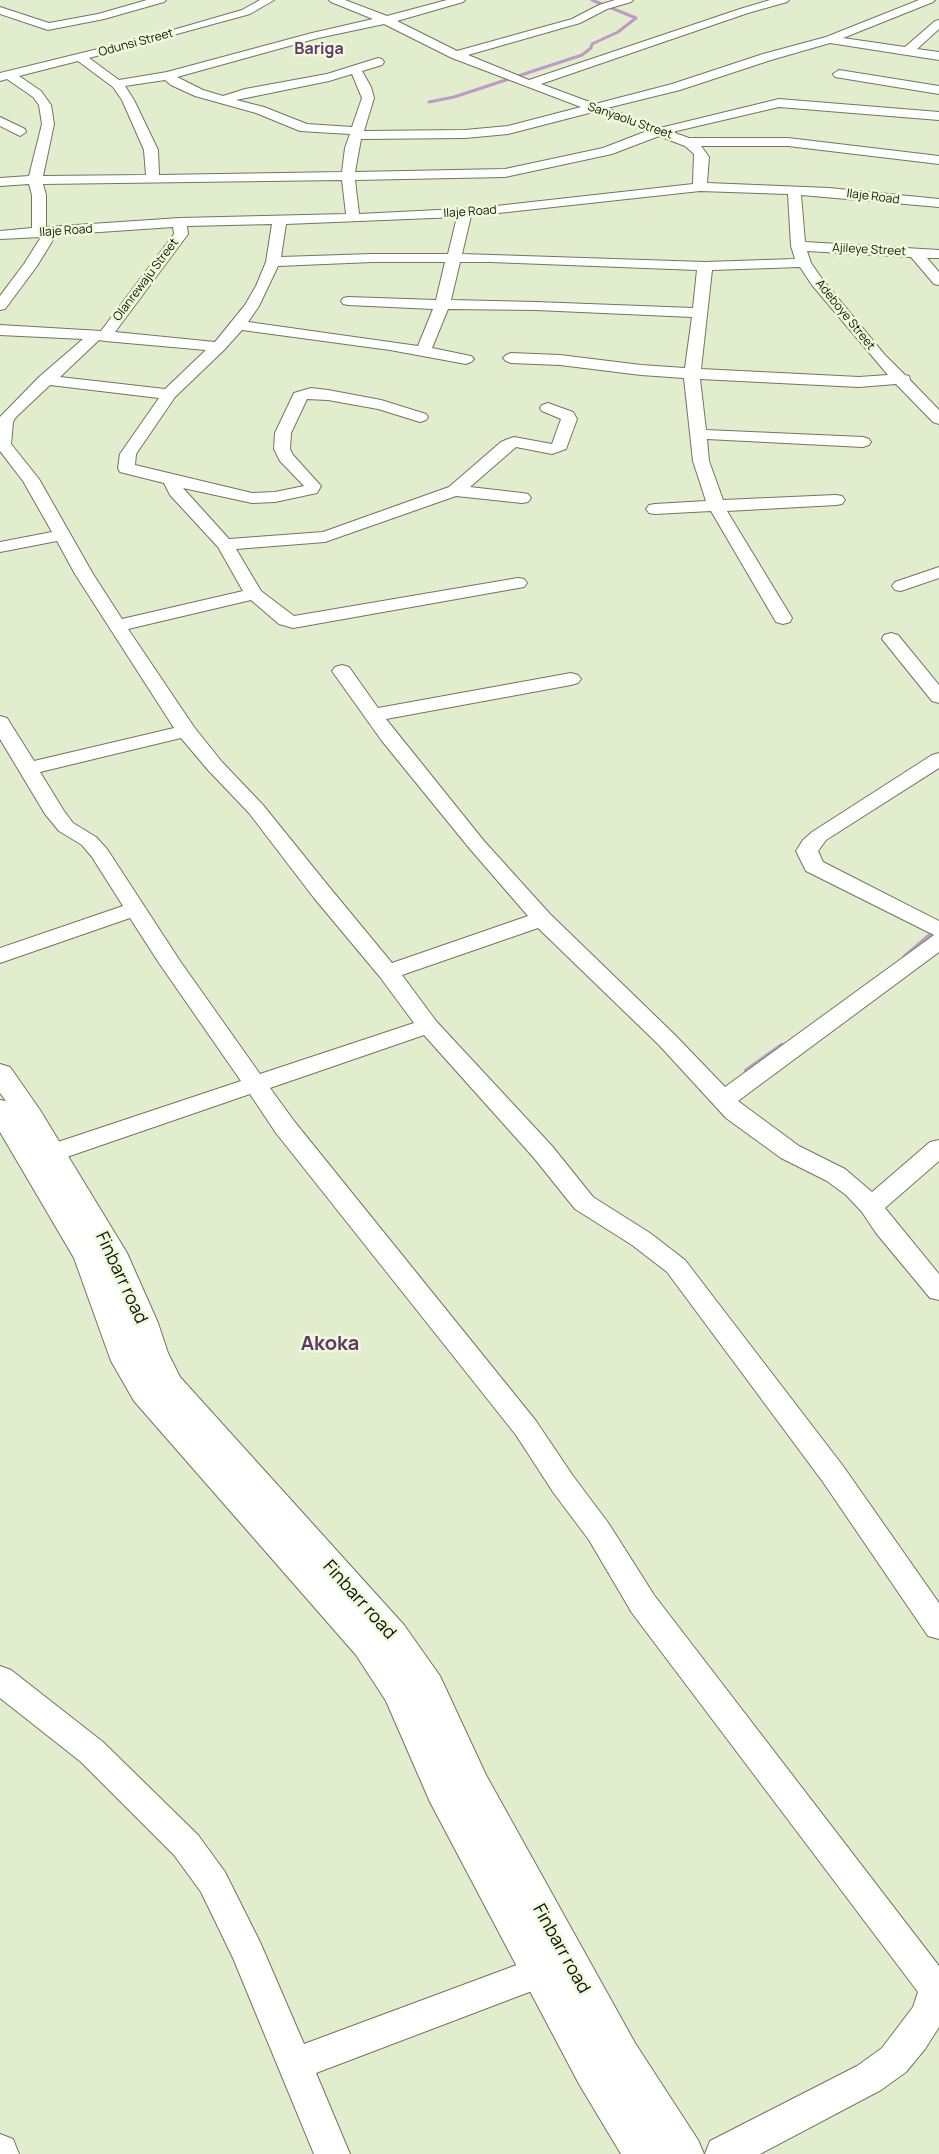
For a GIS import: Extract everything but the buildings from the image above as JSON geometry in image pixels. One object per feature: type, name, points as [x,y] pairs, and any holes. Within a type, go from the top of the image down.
[{"type":"main road","name":"Finbarr road","points":[[0,1073],[30,1116],[112,1253],[144,1323],[152,1353],[168,1384],[392,1635],[426,1686],[471,1784],[621,2057],[683,2154]]},
{"type":"main road","name":"Finbarr road","points":[[0,1109],[89,1258],[116,1328],[126,1362],[145,1392],[368,1645],[402,1694],[443,1790],[593,2070],[645,2154]]},
{"type":"street","points":[[0,10],[42,26],[57,26],[117,13],[160,0]]},
{"type":"street","name":"Odunsi Street","points":[[7,73],[81,58],[226,18],[246,12],[268,0]]},
{"type":"street","name":"Sanyaolu Street","points":[[335,0],[386,20],[456,55],[507,76],[687,142],[696,148],[702,157],[700,188]]},
{"type":"street","points":[[422,0],[438,6]]},
{"type":"street","points":[[117,84],[168,76],[459,0]]},
{"type":"street","points":[[456,55],[576,21],[607,6],[628,0]]},
{"type":"street","points":[[526,83],[593,64],[671,36],[783,0]]},
{"type":"street","points":[[168,76],[186,87],[221,100],[260,110],[304,128],[358,133],[465,134],[508,130],[676,87],[775,54],[830,39],[929,0]]},
{"type":"street","points":[[103,6],[117,13]]},
{"type":"street","points":[[908,51],[939,23]]},
{"type":"street","points":[[830,39],[939,56]]},
{"type":"street","points":[[81,58],[117,84],[131,107],[151,150],[153,160],[152,178]]},
{"type":"street","points":[[221,100],[246,93],[329,78],[378,62]]},
{"type":"street","points":[[353,218],[348,176],[352,148],[368,98],[366,88],[356,70]]},
{"type":"street","points":[[0,306],[30,266],[45,232],[35,180],[48,124],[44,105],[37,94],[7,73]]},
{"type":"street","points":[[839,74],[939,90]]},
{"type":"street","points":[[0,182],[152,178],[471,175],[527,170],[607,151],[657,132],[779,103],[939,116]]},
{"type":"street","points":[[0,121],[20,132]]},
{"type":"street","points":[[687,142],[788,142],[939,160]]},
{"type":"street","name":"Ilaje Road","points":[[0,235],[180,222],[353,218],[465,212],[700,188],[794,190],[939,203]]},
{"type":"street","name":"Adeboye Street","points":[[794,190],[798,246],[804,264],[879,357],[903,379],[939,419]]},
{"type":"street","points":[[423,352],[442,305],[465,212]]},
{"type":"street","points":[[280,220],[273,262],[263,286],[238,326],[169,394],[135,442],[125,464],[126,468],[170,480],[252,498],[265,499],[297,493],[311,489],[313,486],[286,457],[282,449],[283,433],[300,396],[306,393],[328,394],[420,417]]},
{"type":"street","name":"Olanrewaju Street","points":[[61,535],[31,479],[3,444],[5,422],[10,414],[45,380],[100,336],[181,234],[180,222]]},
{"type":"street","name":"Ajileye Street","points":[[798,246],[939,254]]},
{"type":"street","points":[[915,253],[939,281]]},
{"type":"street","points":[[273,262],[539,258],[705,266],[804,264]]},
{"type":"street","points":[[705,266],[693,373],[697,434],[703,469],[716,506],[783,618]]},
{"type":"street","points":[[348,302],[536,306],[699,313]]},
{"type":"street","points":[[238,326],[390,345],[466,359]]},
{"type":"street","points":[[0,330],[219,346]]},
{"type":"street","points":[[512,358],[560,360],[606,367],[826,381],[903,379]]},
{"type":"street","points":[[45,380],[169,394]]},
{"type":"street","points":[[225,546],[325,537],[455,491],[468,482],[507,445],[514,442],[552,449],[560,446],[569,419],[567,415],[548,408]]},
{"type":"street","points":[[697,434],[863,442]]},
{"type":"street","points":[[170,480],[176,491],[225,546],[254,594],[286,620],[293,622],[518,583]]},
{"type":"street","points":[[455,491],[522,498]]},
{"type":"street","points":[[655,509],[836,500]]},
{"type":"street","points":[[0,547],[61,535],[117,626],[186,731],[215,766],[256,810],[388,972],[428,1026],[543,1152],[584,1203],[641,1238],[676,1266],[833,1474],[939,1627]]},
{"type":"street","points":[[901,586],[939,572]]},
{"type":"street","points":[[117,626],[254,594]]},
{"type":"street","points":[[891,638],[939,698]]},
{"type":"street","points":[[342,671],[389,737],[477,845],[542,918],[666,1040],[723,1100],[757,1130],[790,1152],[836,1175],[855,1189],[871,1206],[885,1227],[939,1291]]},
{"type":"street","points":[[373,715],[572,679]]},
{"type":"street","points":[[0,722],[55,814],[66,827],[89,840],[100,853],[134,909],[285,1127],[526,1428],[563,1484],[599,1532],[643,1604],[804,1818],[937,1987],[928,2014],[913,2038],[894,2060],[869,2078],[722,2154]]},
{"type":"street","points":[[27,769],[186,731]]},
{"type":"street","points":[[723,1100],[935,932],[814,866],[807,851],[810,844],[819,836],[939,759]]},
{"type":"street","points":[[0,956],[134,909]]},
{"type":"street","points":[[388,972],[542,918]]},
{"type":"street","points":[[52,1153],[428,1026]]},
{"type":"street","points":[[871,1206],[939,1148]]},
{"type":"street","points":[[4,1688],[92,1752],[186,1845],[213,1882],[244,1944],[332,2154]]},
{"type":"street","points":[[295,2064],[541,1972]]},
{"type":"waterway","points":[[429,102],[454,97],[582,55],[591,48],[592,44],[618,32],[636,18],[592,0]]},
{"type":"waterway","points":[[905,957],[939,928]]},
{"type":"waterway","points":[[747,1071],[782,1046]]},
{"type":"district","name":"Bariga","points":[[319,50]]},
{"type":"district","name":"Akoka","points":[[330,1344]]}]
